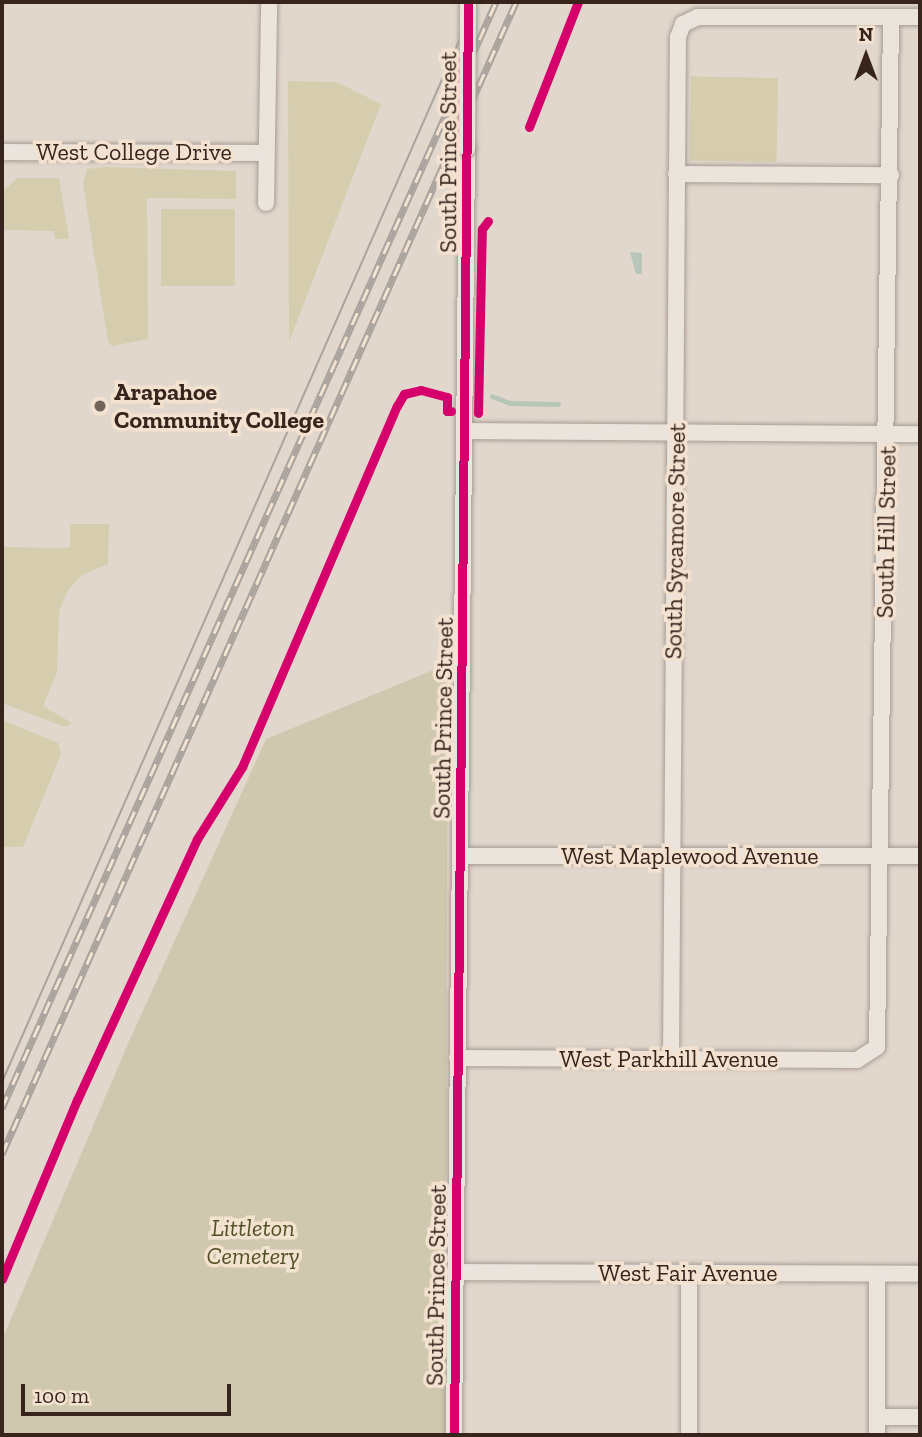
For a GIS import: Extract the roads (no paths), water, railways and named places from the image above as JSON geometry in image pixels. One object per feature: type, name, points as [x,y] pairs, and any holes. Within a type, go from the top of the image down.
[{"type":"street","points":[[265,203],[269,2]]},
{"type":"street","name":"South Prince Street","points":[[454,1435],[466,431],[468,2]]},
{"type":"street","name":"South Sycamore Street","points":[[671,1058],[678,37],[682,24],[698,17],[891,17]]},
{"type":"street","points":[[891,17],[920,17]]},
{"type":"street","name":"South Hill Street","points":[[877,1047],[882,856],[891,17]]},
{"type":"street","name":"West College Drive","points":[[2,152],[266,153]]},
{"type":"street","points":[[676,174],[891,175]]},
{"type":"street","points":[[466,431],[920,434]]},
{"type":"street","name":"West Maplewood Avenue","points":[[460,856],[920,856]]},
{"type":"street","name":"West Parkhill Avenue","points":[[457,1058],[857,1060],[877,1047]]},
{"type":"street","name":"West Fair Avenue","points":[[455,1272],[920,1274]]},
{"type":"street","points":[[688,1435],[689,1273]]},
{"type":"street","points":[[877,1274],[877,1435]]},
{"type":"street","points":[[877,1417],[920,1417]]},
{"type":"waterway","points":[[492,396],[510,403],[558,404]]},
{"type":"tram line","points":[[2,1082],[476,2]]},
{"type":"railway","points":[[2,1108],[496,2]]},
{"type":"railway","points":[[2,1154],[516,2]]},
{"type":"place","name":"Arapahoe Community College","points":[[100,406]]},
{"type":"park label","name":"Littleton Cemetery","points":[[253,1242]]}]
